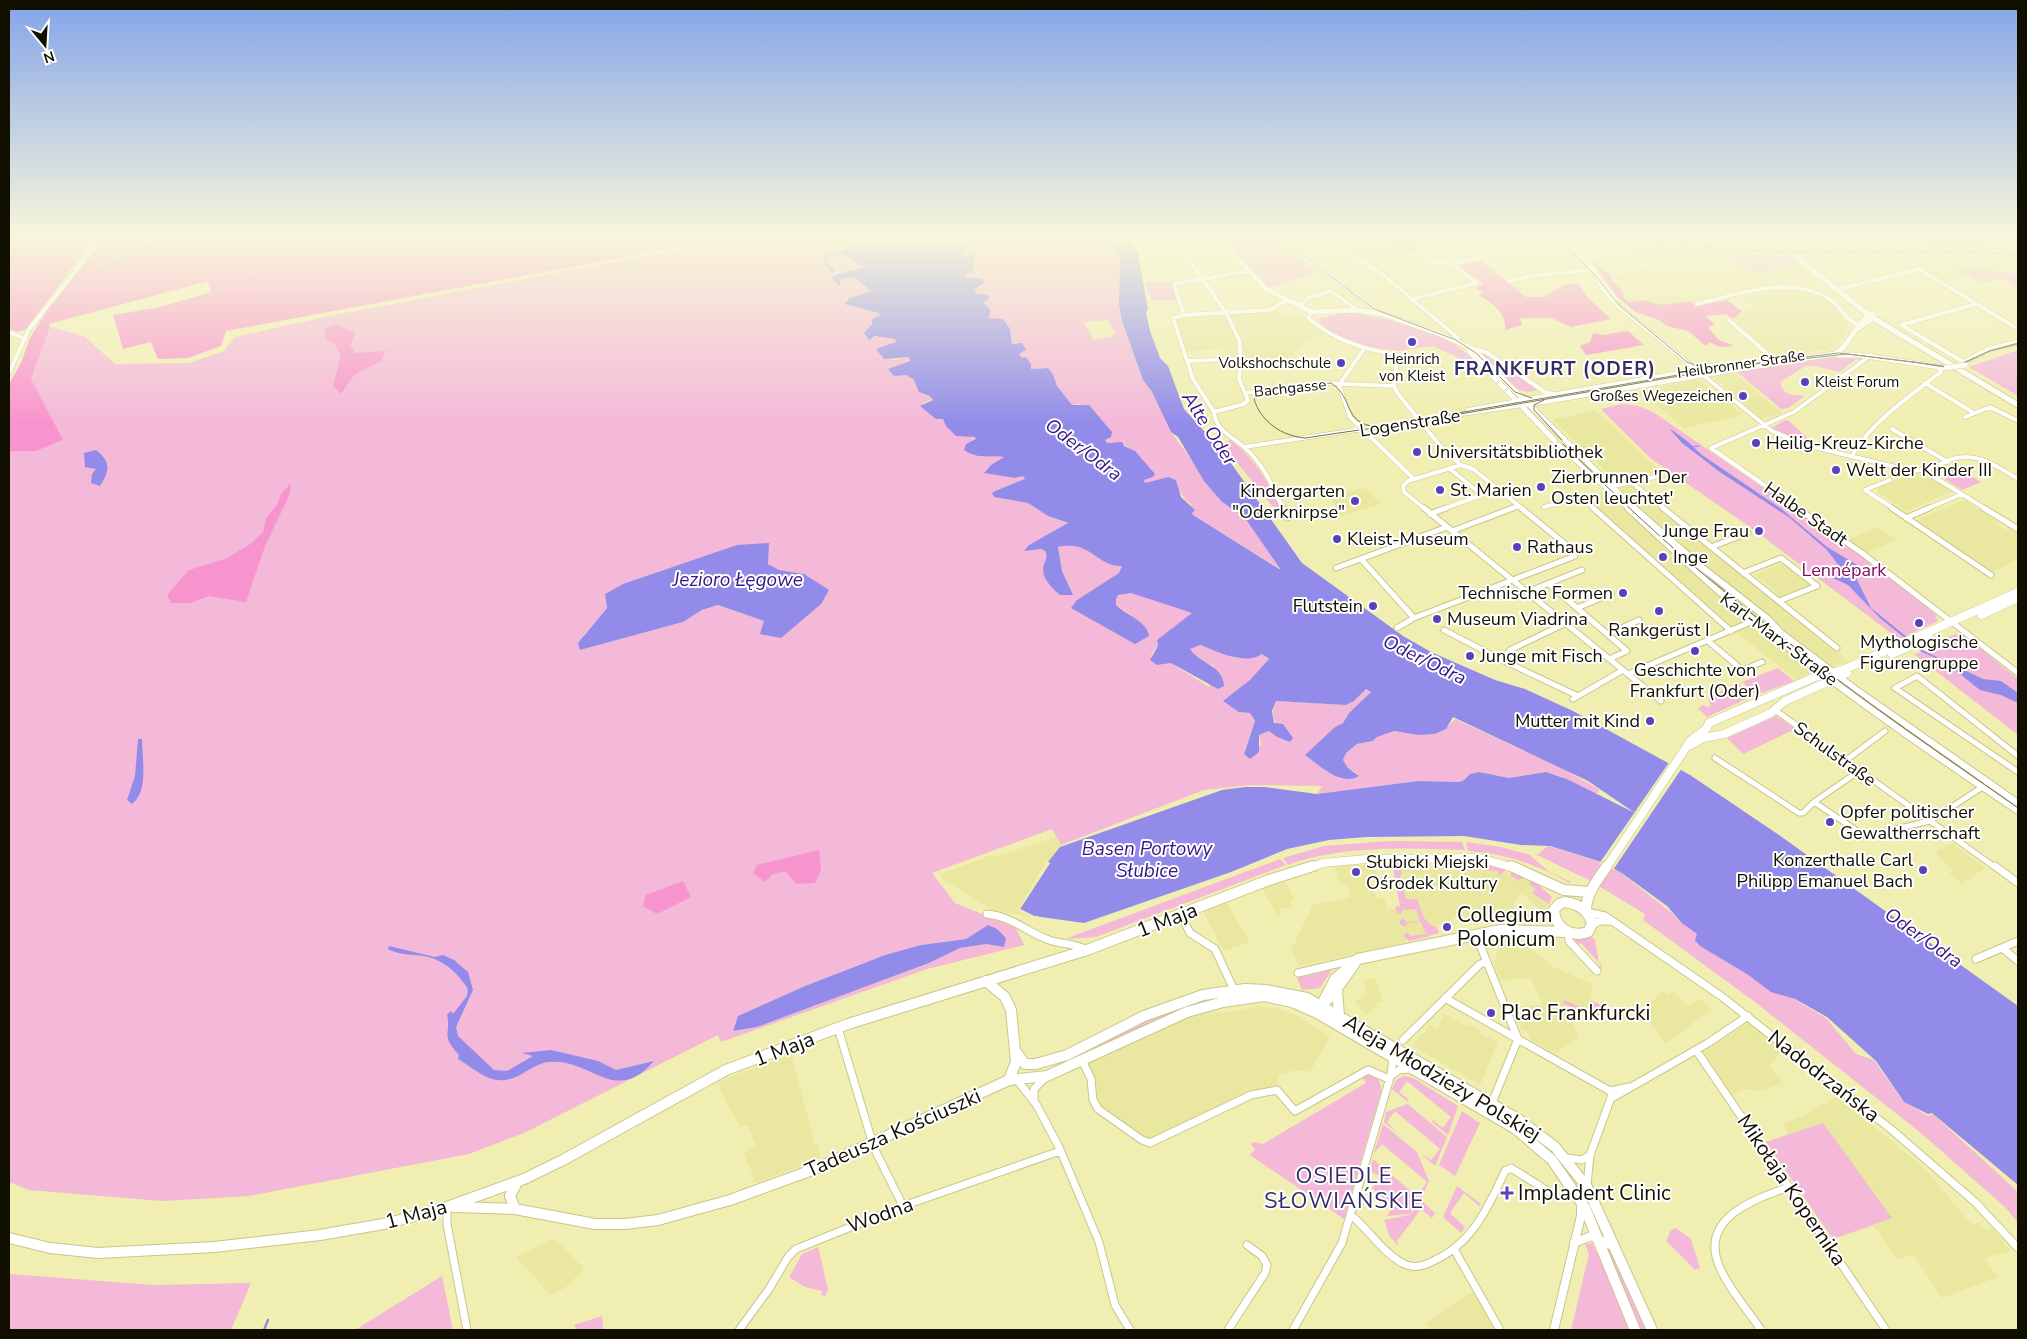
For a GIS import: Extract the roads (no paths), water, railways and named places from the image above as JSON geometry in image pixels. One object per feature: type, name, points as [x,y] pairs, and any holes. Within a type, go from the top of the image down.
[{"type":"main road","points":[[1852,299],[1872,315],[2018,404]]},
{"type":"main road","points":[[1853,299],[1872,315]]},
{"type":"main road","points":[[1574,903],[1590,890],[1686,749],[1690,740],[1708,727],[1711,722],[1756,700],[1832,676],[1908,645],[2018,592]]},
{"type":"main road","points":[[1954,624],[2018,598]]},
{"type":"main road","points":[[1686,749],[1703,738],[1715,734],[1724,734],[1775,710],[1785,701],[1832,676]]},
{"type":"main road","points":[[1708,727],[1715,734]]},
{"type":"main road","name":"1 Maja","points":[[9,1238],[50,1248],[98,1253],[204,1248],[320,1235],[396,1221],[447,1207],[517,1182],[563,1160],[705,1080],[838,1028],[1087,950],[1289,873],[1323,863],[1354,859],[1445,857],[1485,859],[1514,867],[1563,890],[1574,903]]},
{"type":"main road","name":"1 Maja","points":[[1563,890],[1590,890]]},
{"type":"main road","points":[[1319,1010],[1325,992],[1344,968],[1358,959],[1476,933],[1501,930],[1548,933],[1567,932],[1582,935],[1589,931],[1592,926],[1586,911],[1590,890]]},
{"type":"main road","points":[[1536,931],[1550,925],[1557,905],[1565,902],[1574,903],[1586,911]]},
{"type":"main road","points":[[1554,918],[1567,932]]},
{"type":"main road","points":[[1319,1010],[1337,989],[1358,959]]},
{"type":"main road","points":[[986,981],[1001,992],[1009,1004],[1016,1052],[1013,1080]]},
{"type":"main road","points":[[1016,1052],[1025,1064],[1036,1066],[1044,1064],[1170,1005],[1231,985],[1280,990],[1306,998],[1319,1010]]},
{"type":"main road","points":[[1337,989],[1339,1016]]},
{"type":"main road","points":[[1306,998],[1325,992]]},
{"type":"main road","name":"Tadeusza Kościuszki","points":[[447,1207],[484,1206],[515,1209],[594,1224],[625,1224],[658,1220],[730,1200],[873,1144],[1013,1080],[1047,1076],[1150,1026],[1223,1002],[1264,996],[1319,1010]]},
{"type":"main road","name":"Aleja Młodzieży Polskiej","points":[[1319,1010],[1339,1016],[1492,1103],[1531,1127],[1565,1158],[1587,1187],[1652,1330]]},
{"type":"main road","name":"Aleja Młodzieży Polskiej","points":[[1319,1010],[1516,1130],[1537,1146],[1565,1176],[1580,1198],[1635,1330]]},
{"type":"main road","points":[[515,1209],[510,1202],[509,1196],[517,1182]]},
{"type":"street","points":[[9,373],[28,332],[52,299]]},
{"type":"street","points":[[1179,299],[1184,314]]},
{"type":"street","points":[[1214,412],[1244,404],[1248,400],[1239,379],[1241,359],[1239,340],[1227,314],[1217,299]]},
{"type":"street","points":[[1299,306],[1307,299]]},
{"type":"street","points":[[1343,299],[1357,310]]},
{"type":"street","points":[[1359,299],[1382,314],[1456,339],[1473,349],[1523,402]]},
{"type":"street","points":[[1413,299],[1523,402]]},
{"type":"street","points":[[1611,299],[1699,371]]},
{"type":"street","points":[[1616,299],[1762,425],[1797,442],[1926,472],[2018,529]]},
{"type":"street","points":[[1697,304],[1720,299]]},
{"type":"street","points":[[1831,299],[1840,307],[1848,320],[1858,327]]},
{"type":"street","points":[[1969,299],[2018,329]]},
{"type":"street","points":[[1287,518],[1270,478],[1244,447],[1223,430],[1215,419],[1214,412],[1193,380],[1173,318],[1184,314],[1227,314],[1270,310],[1286,300],[1312,312],[1357,310],[1382,314]]},
{"type":"street","points":[[1964,364],[1901,325],[1976,304]]},
{"type":"street","points":[[1312,312],[1308,318],[1340,342],[1364,349],[1398,355],[1394,386],[1419,421],[1442,448],[1461,465],[1473,469],[1575,552],[1575,556],[1414,618],[1397,628]]},
{"type":"street","points":[[1854,353],[1847,346],[1858,327],[1872,315]]},
{"type":"street","points":[[1729,320],[1773,360]]},
{"type":"street","points":[[9,332],[24,339]]},
{"type":"street","points":[[16,334],[28,332]]},
{"type":"street","points":[[1831,355],[1854,353],[1942,367],[1964,364],[1992,352],[2018,344]]},
{"type":"street","name":"Heilbronner Straße","points":[[1523,402],[1699,371],[1831,355],[1847,346]]},
{"type":"street","name":"Heilbronner Straße","points":[[1523,402],[1556,394],[1773,360],[1847,346]]},
{"type":"street","points":[[1364,349],[1339,385],[1348,413],[1414,479]]},
{"type":"street","points":[[1473,349],[1486,352],[1545,392],[1556,394]]},
{"type":"street","points":[[1762,425],[1786,416],[1871,356]]},
{"type":"street","points":[[1187,361],[1241,359]]},
{"type":"street","points":[[1852,456],[1853,449],[1925,384],[1941,372],[1942,367]]},
{"type":"street","name":"Bachgasse","points":[[1245,393],[1322,383],[1394,386]]},
{"type":"street","points":[[1925,384],[1974,413]]},
{"type":"street","name":"Logenstraße","points":[[1244,447],[1419,421],[1523,402]]},
{"type":"street","name":"Karl-Marx-Straße","points":[[1523,402],[1567,441],[1612,487],[1692,559],[1768,619],[1781,633],[1832,676]]},
{"type":"street","name":"Karl-Marx-Straße","points":[[1523,402],[1557,443],[1605,489],[1693,567],[1710,586],[1753,621],[2018,807]]},
{"type":"street","points":[[1965,417],[1990,407],[2018,421]]},
{"type":"street","name":"Halbe Stadt","points":[[1762,425],[1711,448],[1862,553],[2018,673]]},
{"type":"street","points":[[1892,429],[1948,462]]},
{"type":"street","points":[[1926,472],[1960,457],[1983,459],[2018,479]]},
{"type":"street","points":[[1461,465],[1414,479],[1404,484],[1404,492],[1660,701]]},
{"type":"street","points":[[1430,514],[1482,495],[1450,469]]},
{"type":"street","points":[[1605,489],[1655,476]]},
{"type":"street","points":[[1890,480],[1865,490],[1991,575]]},
{"type":"street","points":[[1631,482],[1837,648]]},
{"type":"street","points":[[1906,518],[1962,494]]},
{"type":"street","points":[[1544,508],[1581,496],[1731,630]]},
{"type":"street","points":[[1336,568],[1519,506]]},
{"type":"street","points":[[1711,547],[1748,532]]},
{"type":"street","points":[[1743,572],[1781,558],[1817,586],[1779,601]]},
{"type":"street","points":[[1362,559],[1414,618]]},
{"type":"street","points":[[1527,592],[1582,570]]},
{"type":"street","points":[[1710,586],[1714,581],[1722,582]]},
{"type":"street","points":[[1549,584],[1627,651],[1609,659]]},
{"type":"street","points":[[1577,608],[1611,594]]},
{"type":"street","points":[[1608,634],[1639,620]]},
{"type":"street","points":[[1444,630],[1576,698],[1626,672],[1708,641],[1753,621]]},
{"type":"street","points":[[1502,660],[1510,650],[1566,623]]},
{"type":"street","points":[[1708,641],[1740,668],[1746,669],[1762,662]]},
{"type":"street","points":[[2018,756],[1917,676],[1896,688],[2018,772]]},
{"type":"street","name":"Schulstraße","points":[[1775,710],[2018,883]]},
{"type":"street","points":[[1845,761],[1885,731]]},
{"type":"street","points":[[1715,758],[1799,813],[1803,813],[1814,802],[1859,771]]},
{"type":"street","points":[[1814,802],[1865,836],[1930,821],[1986,785]]},
{"type":"street","name":"Nadodrzańska","points":[[1586,911],[1605,916],[1687,971],[1748,1016],[1906,1142],[1981,1208],[2018,1248]]},
{"type":"street","points":[[987,914],[996,917],[1001,915],[1050,940],[1074,943],[1087,950]]},
{"type":"street","points":[[1181,915],[1190,933],[1214,949],[1222,961],[1231,985]]},
{"type":"street","points":[[1592,926],[1602,921],[1614,922]]},
{"type":"street","points":[[1567,932],[1570,942],[1597,971]]},
{"type":"street","points":[[1476,933],[1518,1039],[1492,1103]]},
{"type":"street","points":[[1976,959],[2018,941]]},
{"type":"street","points":[[2002,948],[2018,961]]},
{"type":"street","points":[[1298,973],[1358,959]]},
{"type":"street","points":[[1403,1040],[1480,964],[1487,962]]},
{"type":"street","points":[[1445,998],[1600,1083],[1610,1091],[1612,1098],[1590,1155],[1587,1187]]},
{"type":"street","points":[[1612,1098],[1696,1050],[1748,1016]]},
{"type":"street","points":[[838,1028],[873,1144],[903,1206]]},
{"type":"street","name":"Mikołaja Kopernika","points":[[1696,1050],[1886,1330]]},
{"type":"street","points":[[1293,1330],[1342,1243],[1389,1078],[1393,1056]]},
{"type":"street","points":[[1082,1060],[1091,1079],[1093,1100],[1098,1109],[1146,1142],[1154,1142],[1251,1094],[1270,1090],[1280,1092],[1295,1111],[1368,1070],[1389,1078]]},
{"type":"street","points":[[1389,1078],[1399,1070],[1414,1068]]},
{"type":"street","points":[[1047,1076],[1032,1093],[1035,1104],[1060,1151],[1098,1238],[1106,1262],[1114,1307],[1119,1319],[1130,1330]]},
{"type":"street","points":[[1013,1080],[1035,1104]]},
{"type":"street","points":[[1610,1091],[1636,1084]]},
{"type":"street","name":"Wodna","points":[[739,1330],[769,1290],[788,1257],[796,1249],[903,1206],[1060,1151]]},
{"type":"street","points":[[1565,1158],[1578,1160],[1590,1155]]},
{"type":"street","points":[[1350,1215],[1398,1260],[1410,1266],[1425,1265],[1455,1251],[1468,1239],[1482,1219],[1506,1171],[1511,1168],[1551,1193]]},
{"type":"street","points":[[1760,1330],[1720,1268],[1715,1252],[1715,1242],[1722,1223],[1738,1208],[1789,1187]]},
{"type":"street","points":[[1554,1330],[1580,1216],[1580,1198]]},
{"type":"street","points":[[447,1207],[447,1224],[466,1330]]},
{"type":"street","points":[[1574,1243],[1586,1236],[1598,1238],[1616,1248]]},
{"type":"street","points":[[1228,1330],[1265,1273],[1267,1266],[1262,1256],[1247,1245]]},
{"type":"street","points":[[1455,1251],[1500,1330]]},
{"type":"water","points":[[849,299],[988,299],[983,302],[991,310],[989,318],[1003,319],[1010,329],[1012,344],[1022,343],[1026,350],[1019,354],[1022,358],[1026,357],[1031,364],[1031,369],[1048,368],[1053,374],[1057,386],[1072,405],[1089,405],[1112,432],[1111,437],[1105,440],[1107,443],[1122,442],[1124,446],[1135,451],[1155,474],[1153,477],[1144,480],[1145,483],[1168,477],[1176,480],[1181,497],[1195,510],[1192,513],[1193,515],[1281,570],[1245,518],[1222,502],[1204,481],[1178,437],[1171,432],[1152,392],[1143,380],[1122,321],[1119,299],[1146,299],[1148,309],[1146,313],[1150,331],[1160,358],[1168,366],[1184,409],[1223,452],[1302,563],[1403,636],[1431,652],[1495,680],[1525,689],[1573,711],[1690,775],[1779,835],[2018,1006],[2018,1185],[1932,1113],[1928,1114],[1904,1102],[1876,1061],[1827,1017],[1795,999],[1771,992],[1747,974],[1700,946],[1695,940],[1697,934],[1682,923],[1667,906],[1623,874],[1605,863],[1550,846],[1521,845],[1464,836],[1366,837],[1329,840],[1287,849],[1231,872],[1084,923],[1034,916],[1020,909],[1050,863],[1048,862],[1060,847],[1222,790],[1265,787],[1317,794],[1418,781],[1459,782],[1470,774],[1479,772],[1509,778],[1546,772],[1567,779],[1635,813],[1588,781],[1453,717],[1446,729],[1435,734],[1418,735],[1394,731],[1377,737],[1373,741],[1357,744],[1346,753],[1343,760],[1348,768],[1359,776],[1352,779],[1338,777],[1323,769],[1305,755],[1335,727],[1343,723],[1349,713],[1371,692],[1366,689],[1354,701],[1346,705],[1276,701],[1272,711],[1274,723],[1283,724],[1293,738],[1290,742],[1277,737],[1269,731],[1259,735],[1259,752],[1250,759],[1244,754],[1255,721],[1250,713],[1239,712],[1223,701],[1250,680],[1269,659],[1262,654],[1255,657],[1239,658],[1200,645],[1190,649],[1220,673],[1224,686],[1218,689],[1171,663],[1157,665],[1150,660],[1158,646],[1157,640],[1192,613],[1131,593],[1118,595],[1116,605],[1140,622],[1149,636],[1135,644],[1071,608],[1077,600],[1119,573],[1122,566],[1106,562],[1079,547],[1058,547],[1062,571],[1073,595],[1060,595],[1045,577],[1043,569],[1046,552],[1042,549],[1024,551],[1029,545],[1068,523],[1048,516],[1028,503],[994,497],[992,493],[995,491],[1025,479],[1023,476],[1015,478],[984,473],[991,465],[1004,457],[979,456],[964,450],[966,444],[976,439],[974,437],[956,436],[946,426],[943,419],[936,419],[920,406],[933,400],[930,396],[919,392],[914,380],[906,375],[894,376],[888,369],[910,361],[909,357],[884,359],[876,349],[896,342],[895,339],[875,336],[869,340],[864,333],[872,324],[871,320],[880,315],[879,313],[844,304]]},
{"type":"water","points":[[1669,428],[1702,455],[1780,508],[1827,547],[1859,566],[1855,576],[1871,608],[1924,651],[1983,679],[2001,681],[2018,693],[2018,703],[2001,695],[1980,690],[1945,662],[1922,652],[1880,618],[1848,585],[1833,578],[1843,571],[1827,550],[1790,518],[1720,472],[1682,443]]},
{"type":"water","points":[[96,450],[104,458],[107,467],[106,475],[100,486],[91,483],[92,474],[96,469],[85,467],[84,453]]},
{"type":"water","name":"Jezioro Łęgowe","points":[[769,543],[768,564],[779,570],[804,574],[829,590],[821,604],[781,638],[760,634],[764,621],[718,605],[702,610],[683,622],[580,650],[578,643],[607,608],[605,594],[623,584],[737,545]]},
{"type":"water","points":[[138,739],[142,739],[143,783],[141,791],[132,804],[127,800],[135,776]]},
{"type":"water","points":[[988,925],[997,929],[1006,938],[1004,947],[986,944],[960,948],[929,963],[757,1027],[733,1031],[738,1016],[805,986],[885,955],[921,945],[966,939]]},
{"type":"water","points":[[389,946],[435,957],[443,955],[454,960],[468,972],[473,990],[456,1027],[458,1036],[494,1070],[507,1071],[533,1056],[522,1053],[551,1050],[598,1061],[616,1070],[654,1061],[640,1074],[627,1080],[614,1080],[603,1077],[564,1062],[548,1062],[538,1065],[510,1079],[494,1080],[487,1077],[458,1059],[459,1055],[449,1042],[447,1034],[447,1015],[451,1011],[453,1014],[467,996],[468,989],[465,984],[453,970],[438,960],[399,953],[388,949]]},
{"type":"waterway","points":[[1693,447],[1699,446]]},
{"type":"waterway","points":[[264,1330],[268,1320]]},
{"type":"tram line","points":[[1361,299],[1374,309],[1456,340],[1476,353],[1515,392],[1532,398]]},
{"type":"tram line","points":[[1615,299],[1687,362],[1704,369]]},
{"type":"tram line","points":[[1982,354],[2018,343]]},
{"type":"tram line","points":[[1982,354],[2018,344]]},
{"type":"tram line","points":[[1839,353],[1847,354],[1737,366],[1420,421],[1305,438],[1296,437],[1273,426],[1262,415],[1254,399],[1264,391],[1331,383],[1343,396],[1358,421],[1377,427],[1713,369],[1839,353]]},
{"type":"tram line","points":[[1847,354],[1913,362]]},
{"type":"tram line","points":[[1957,365],[1982,354]]},
{"type":"tram line","points":[[1957,365],[1982,354]]},
{"type":"tram line","points":[[1913,362],[1950,367],[1957,365]]},
{"type":"tram line","points":[[1913,362],[1951,368],[1957,365]]},
{"type":"tram line","points":[[1544,400],[1534,405],[1534,410],[1562,440]]},
{"type":"tram line","points":[[1563,444],[1662,538],[1761,621],[1870,703],[2018,808]]},
{"type":"place","name":"Heinrich von Kleist","points":[[1412,342]]},
{"type":"place","name":"Volkshochschule","points":[[1341,363]]},
{"type":"place","name":"Kleist Forum","points":[[1805,382]]},
{"type":"place","name":"Großes Wegezeichen","points":[[1743,396]]},
{"type":"place","name":"Heilig-Kreuz-Kirche","points":[[1756,443]]},
{"type":"place","name":"Universitätsbibliothek","points":[[1417,452]]},
{"type":"place","name":"Welt der Kinder III","points":[[1836,470]]},
{"type":"place","name":"Zierbrunnen 'Der Osten leuchtet'","points":[[1541,487]]},
{"type":"place","name":"St. Marien","points":[[1440,490]]},
{"type":"place","name":"Kindergarten \"Oderknirpse\"","points":[[1355,501]]},
{"type":"place","name":"Junge Frau","points":[[1759,531]]},
{"type":"place","name":"Kleist-Museum","points":[[1337,539]]},
{"type":"place","name":"Rathaus","points":[[1517,547]]},
{"type":"place","name":"Inge","points":[[1663,557]]},
{"type":"place","name":"Technische Formen","points":[[1623,593]]},
{"type":"place","name":"Flutstein","points":[[1373,606]]},
{"type":"place","name":"Rankgerüst I","points":[[1659,611]]},
{"type":"place","name":"Museum Viadrina","points":[[1437,619]]},
{"type":"place","name":"Mythologische Figurengruppe","points":[[1919,623]]},
{"type":"place","name":"Geschichte von Frankfurt (Oder)","points":[[1695,651]]},
{"type":"place","name":"Junge mit Fisch","points":[[1470,656]]},
{"type":"place","name":"Mutter mit Kind","points":[[1650,721]]},
{"type":"place","name":"Opfer politischer Gewaltherrschaft","points":[[1830,822]]},
{"type":"place","name":"Konzerthalle Carl Philipp Emanuel Bach","points":[[1923,870]]},
{"type":"place","name":"Słubicki Miejski Ośrodek Kultury","points":[[1356,872]]},
{"type":"place","name":"Collegium Polonicum","points":[[1447,927]]},
{"type":"place","name":"Plac Frankfurcki","points":[[1491,1013]]},
{"type":"place","name":"Impladent Clinic","points":[[1507,1193]]},
{"type":"district","name":"FRANKFURT (ODER)","points":[[1555,368]]},
{"type":"district","name":"OSIEDLE SŁOWIAŃSKIE","points":[[1344,1188]]},
{"type":"water label","name":"Alte Oder","points":[[1210,428]]},
{"type":"water label","name":"Oder/Odra","points":[[1084,449]]},
{"type":"water label","name":"Oder/Odra","points":[[1425,659]]},
{"type":"water label","name":"Basen Portowy Słubice","points":[[1147,859]]},
{"type":"water label","name":"Oder/Odra","points":[[1924,937]]},
{"type":"park label","name":"Lennépark","points":[[1844,570]]}]
